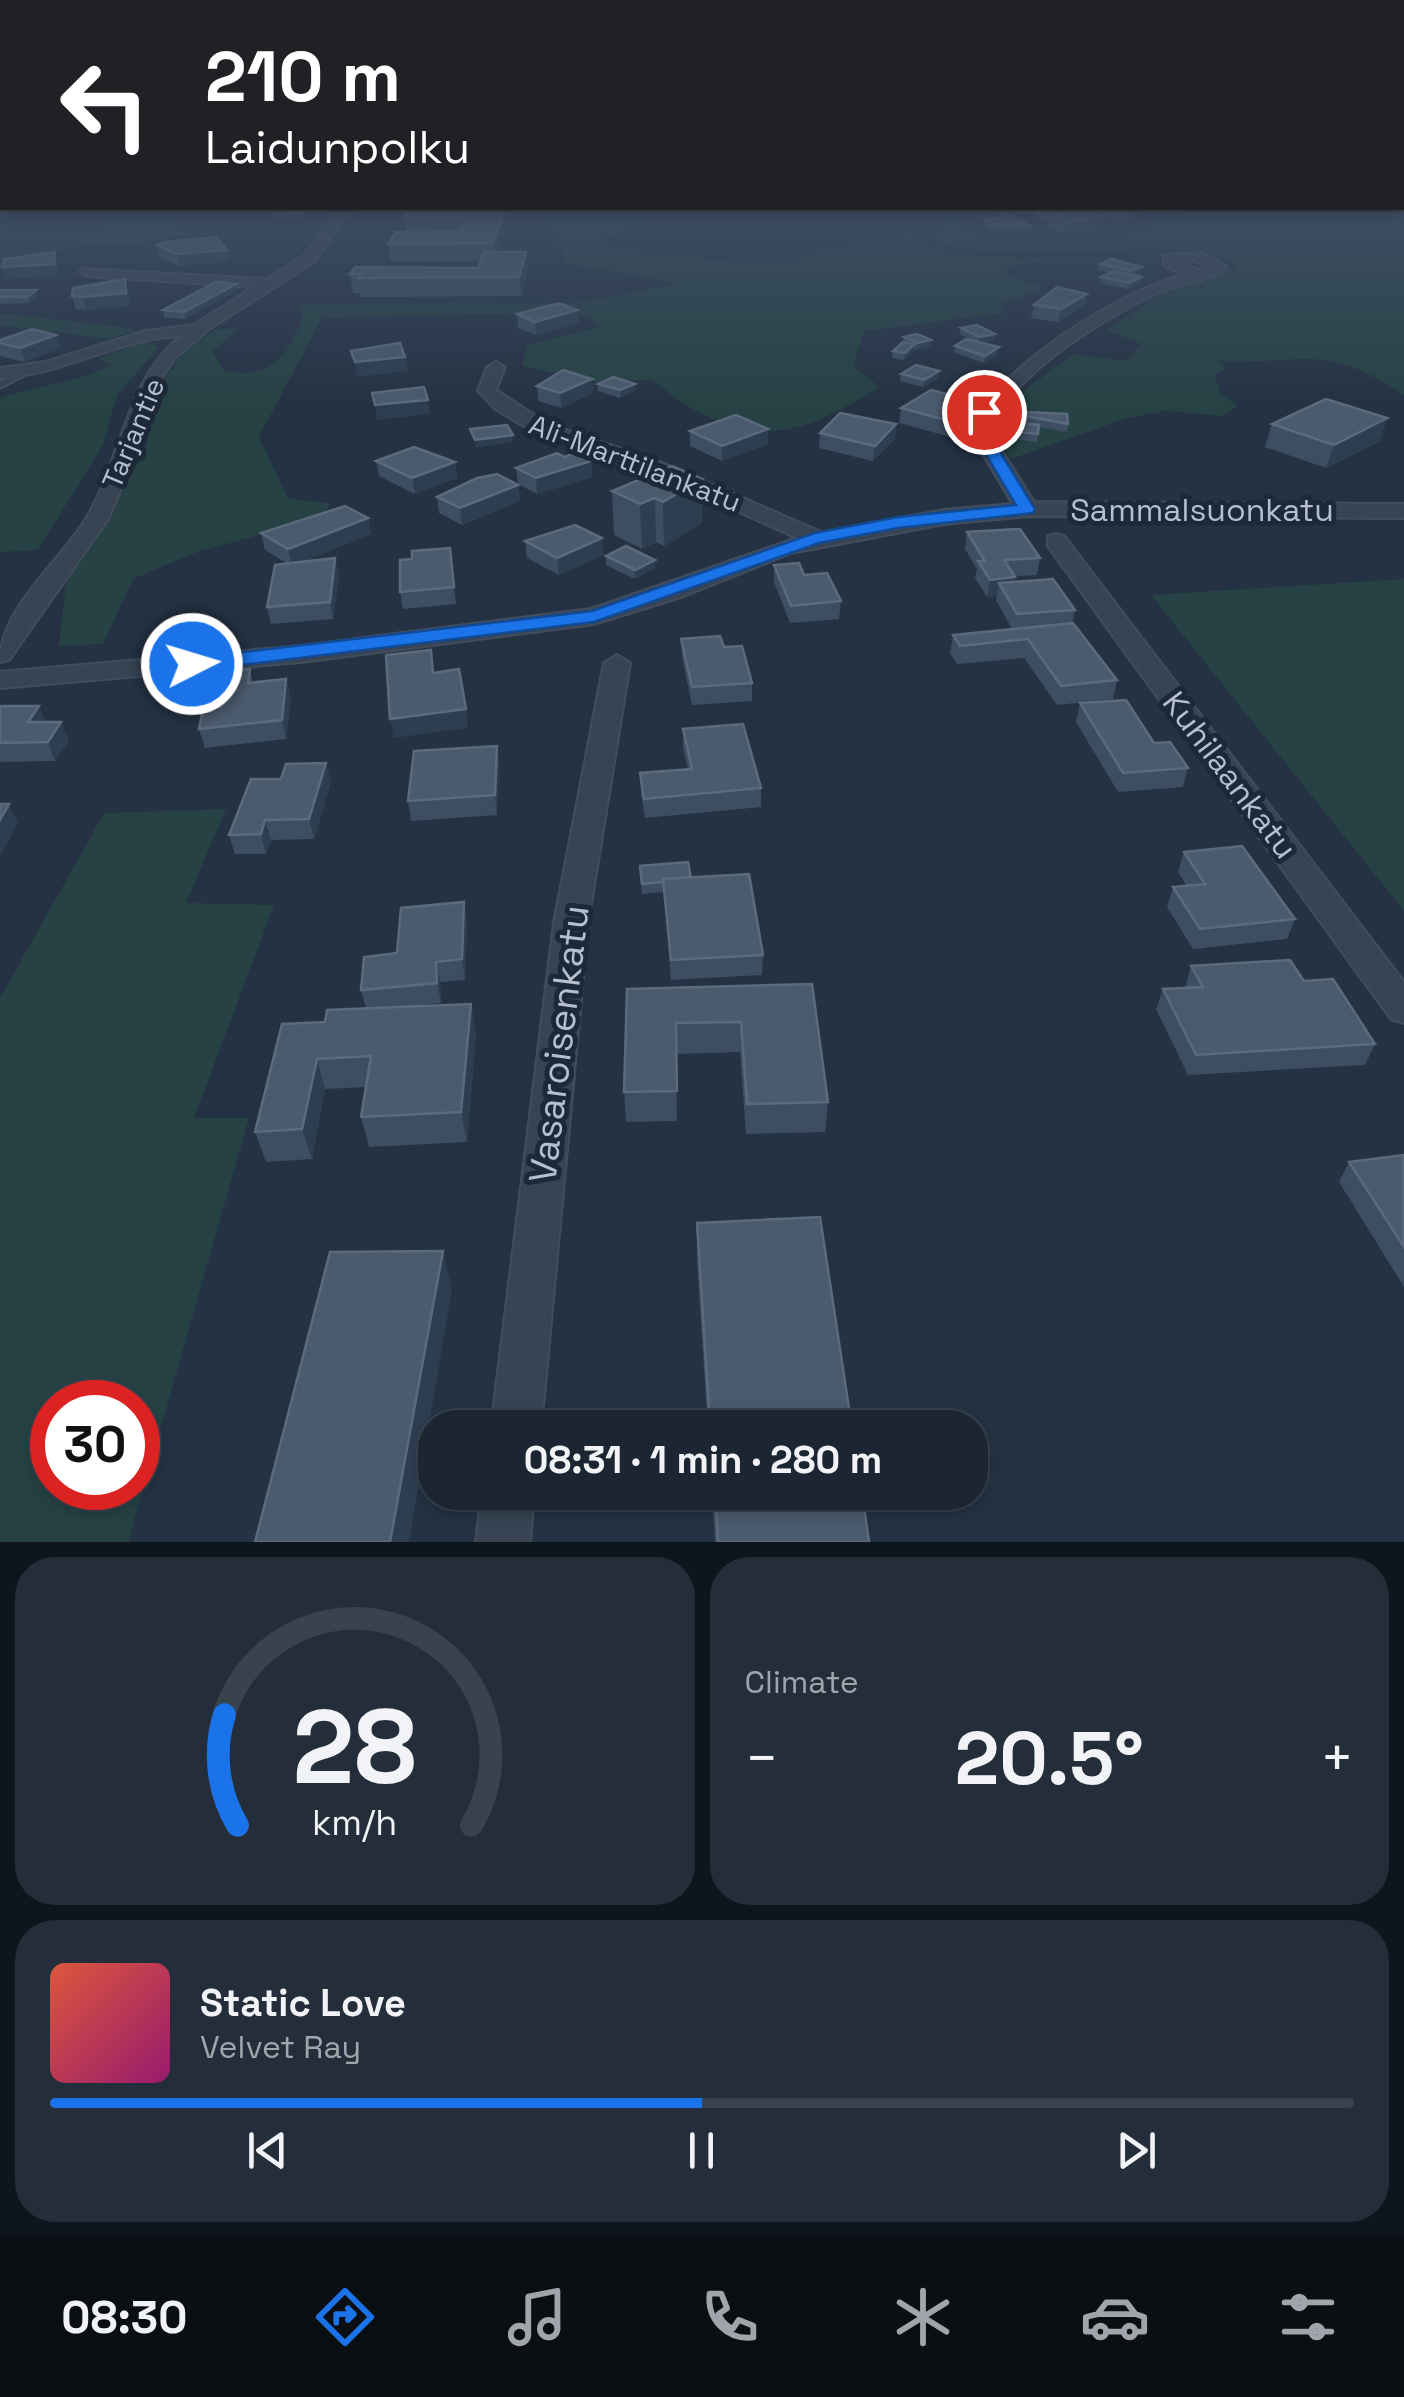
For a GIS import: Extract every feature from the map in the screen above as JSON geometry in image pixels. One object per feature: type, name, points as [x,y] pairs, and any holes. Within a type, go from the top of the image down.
[{"type":"street","name":"Tarjantie","points":[[0,654],[97,519],[130,444],[149,383],[169,354],[197,330],[306,262]]},
{"type":"street","points":[[87,272],[272,284]]},
{"type":"street","points":[[1027,509],[978,429],[984,412],[1006,387],[1144,294],[1194,273]]},
{"type":"street","points":[[0,374],[25,373],[150,332],[197,330]]},
{"type":"street","name":"Ali-Marttilankatu","points":[[496,366],[486,392],[499,407],[522,420],[652,466],[815,538]]},
{"type":"street","name":"Sammalsuonkatu","points":[[0,680],[301,654],[594,616],[815,538],[898,522],[1027,509],[1404,511]]},
{"type":"street","name":"Kuhilaankatu","points":[[1056,541],[1404,1008]]},
{"type":"street","name":"Vasaroisenkatu","points":[[518,1410],[570,923],[617,663]]},
{"type":"street","points":[[503,1542],[506,1510]]},
{"type":"lane","points":[[0,385],[25,373]]},
{"type":"green space","points":[[0,262],[21,262],[0,268]]},
{"type":"green space","points":[[1039,262],[1008,267],[1002,274],[1046,288],[999,305],[1005,313],[864,331],[853,365],[879,387],[818,420],[764,431],[738,428],[711,418],[652,380],[596,382],[522,366],[527,345],[600,327],[576,312],[322,318],[259,437],[288,498],[331,504],[319,519],[197,552],[133,579],[103,644],[59,646],[66,583],[144,453],[161,384],[183,352],[214,330],[237,329],[212,352],[225,371],[255,372],[267,368],[292,341],[304,313],[297,310],[305,304],[576,303],[678,283],[567,264]]},
{"type":"green space","points":[[1231,262],[1404,262],[1404,395],[1353,367],[1332,362],[1218,361],[1226,367],[1215,375],[1220,392],[1238,406],[1223,416],[1166,411],[1127,418],[1011,459],[1000,440],[998,424],[1003,410],[1014,398],[1071,354],[1126,361],[1142,344],[1106,330],[1174,286],[1239,267]]},
{"type":"green space","points":[[0,313],[134,331],[109,339],[0,325]]},
{"type":"green space","points":[[145,340],[159,347],[117,395],[103,445],[38,550],[0,552],[0,398],[102,369],[111,364],[98,359]]},
{"type":"green space","points":[[1404,579],[1404,911],[1151,595]]},
{"type":"green space","points":[[226,809],[186,903],[274,905],[194,1118],[249,1118],[160,1430],[160,1380],[30,1380],[30,1510],[137,1510],[128,1542],[0,1542],[0,998],[104,813]]},
{"type":"building","points":[[3,262],[54,262],[54,264],[2,267]]},
{"type":"building","points":[[480,262],[523,262],[519,277],[358,278],[361,274],[350,274],[355,267],[478,268]]},
{"type":"building","points":[[1122,262],[1142,267],[1131,271],[1100,264]]},
{"type":"building","points":[[1114,271],[1142,277],[1129,283],[1101,277]]},
{"type":"building","points":[[125,279],[126,293],[72,296],[73,288]]},
{"type":"building","points":[[216,282],[236,284],[184,312],[163,310]]},
{"type":"building","points":[[1057,287],[1087,294],[1061,309],[1034,305]]},
{"type":"building","points":[[0,290],[36,290],[27,297],[0,297]]},
{"type":"building","points":[[559,303],[577,310],[535,322],[517,314]]},
{"type":"building","points":[[977,325],[995,334],[979,337],[961,328]]},
{"type":"building","points":[[32,329],[56,335],[20,348],[0,343],[0,340]]},
{"type":"building","points":[[917,334],[931,340],[918,343],[904,337]]},
{"type":"building","points":[[966,339],[999,347],[985,356],[955,346]]},
{"type":"building","points":[[903,342],[915,344],[905,353],[893,351]]},
{"type":"building","points":[[400,343],[405,357],[355,362],[351,351]]},
{"type":"building","points":[[916,365],[939,371],[924,380],[901,374]]},
{"type":"building","points":[[563,370],[592,379],[560,393],[537,386]]},
{"type":"building","points":[[613,377],[635,384],[620,390],[598,384]]},
{"type":"building","points":[[424,387],[428,400],[375,405],[372,393]]},
{"type":"building","points":[[931,390],[959,397],[941,408],[961,414],[949,421],[901,408]]},
{"type":"building","points":[[1326,399],[1387,418],[1334,445],[1272,424]]},
{"type":"building","points":[[1025,412],[1067,414],[1068,424],[1025,416]]},
{"type":"building","points":[[840,413],[896,424],[875,446],[820,433]]},
{"type":"building","points":[[736,415],[768,429],[722,446],[690,431]]},
{"type":"building","points":[[1007,422],[1039,425],[1038,434],[1005,431]]},
{"type":"building","points":[[507,425],[513,435],[475,440],[470,429]]},
{"type":"building","points":[[414,447],[455,462],[412,478],[376,461]]},
{"type":"building","points":[[557,453],[565,457],[574,453],[591,461],[536,478],[516,468]]},
{"type":"building","points":[[672,466],[702,479],[663,502],[655,498],[640,504],[612,491]]},
{"type":"building","points":[[497,474],[518,485],[460,508],[437,497],[477,478]]},
{"type":"building","points":[[345,506],[368,518],[288,549],[261,533]]},
{"type":"building","points":[[575,525],[602,538],[557,558],[525,541]]},
{"type":"building","points":[[1020,529],[1040,558],[1004,560],[1015,577],[990,580],[978,561],[985,561],[967,532]]},
{"type":"building","points":[[626,546],[655,560],[635,570],[606,556]]},
{"type":"building","points":[[450,548],[454,587],[400,592],[400,560],[412,559],[412,551]]},
{"type":"building","points":[[335,558],[330,602],[267,607],[275,565]]},
{"type":"building","points":[[799,563],[804,575],[827,573],[841,601],[791,606],[774,565]]},
{"type":"building","points":[[1053,579],[1075,610],[1017,614],[999,583]]},
{"type":"building","points":[[1073,623],[1117,680],[1061,686],[1028,639],[960,646],[953,635]]},
{"type":"building","points":[[720,636],[724,647],[742,646],[752,683],[692,687],[681,639]]},
{"type":"building","points":[[431,650],[433,673],[459,669],[466,709],[390,719],[386,655]]},
{"type":"building","points":[[250,669],[248,683],[286,679],[282,720],[199,729],[210,673]]},
{"type":"building","points":[[1126,700],[1154,743],[1170,742],[1188,768],[1123,773],[1080,703]]},
{"type":"building","points":[[0,706],[39,706],[28,722],[61,722],[48,742],[0,743]]},
{"type":"building","points":[[743,724],[761,788],[644,799],[640,773],[692,769],[683,729]]},
{"type":"building","points":[[497,746],[495,795],[408,801],[414,751]]},
{"type":"building","points":[[326,763],[309,819],[265,820],[261,834],[229,835],[251,779],[281,779],[286,764]]},
{"type":"building","points":[[0,804],[9,804],[0,820]]},
{"type":"building","points":[[1242,846],[1295,919],[1200,929],[1173,887],[1205,884],[1184,852]]},
{"type":"building","points":[[688,862],[691,878],[642,884],[640,866]]},
{"type":"building","points":[[749,874],[763,955],[671,960],[663,879]]},
{"type":"building","points":[[464,902],[462,959],[436,962],[437,983],[361,990],[364,957],[397,953],[401,908]]},
{"type":"building","points":[[1290,960],[1304,981],[1333,979],[1375,1044],[1196,1055],[1163,989],[1203,987],[1191,966]]},
{"type":"building","points":[[812,984],[828,1102],[747,1104],[741,1022],[676,1023],[677,1091],[624,1092],[627,989]]},
{"type":"building","points":[[471,1004],[461,1112],[361,1117],[371,1056],[317,1059],[302,1129],[255,1132],[282,1024],[325,1022],[327,1010]]},
{"type":"building","points":[[1404,1155],[1404,1247],[1349,1162]]},
{"type":"building","points":[[820,1217],[849,1410],[709,1410],[697,1223]]},
{"type":"building","points":[[443,1251],[390,1542],[255,1542],[330,1252]]},
{"type":"building","points":[[716,1510],[865,1510],[869,1542],[718,1542]]},
{"type":"route","points":[[192,664],[594,616],[624,609],[815,538],[898,522],[1027,509],[978,429],[984,412]]}]
